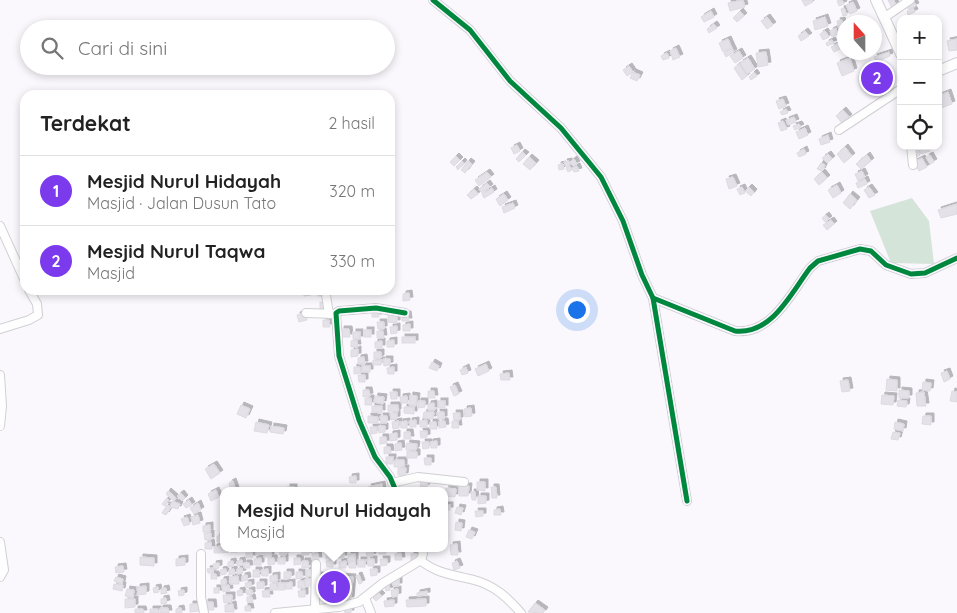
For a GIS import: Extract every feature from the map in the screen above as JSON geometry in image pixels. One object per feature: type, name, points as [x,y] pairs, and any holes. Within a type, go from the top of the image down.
[{"type":"street","points":[[433,0],[470,30],[510,81],[560,128],[601,177],[623,221],[642,275],[653,298],[687,502]]},
{"type":"street","points":[[876,0],[897,45]]},
{"type":"street","points":[[885,17],[910,0]]},
{"type":"street","points":[[942,70],[957,64]]},
{"type":"street","points":[[839,130],[897,92]]},
{"type":"street","points":[[911,150],[913,165]]},
{"type":"street","points":[[0,226],[20,270]]},
{"type":"street","points":[[653,298],[735,331],[747,331],[763,326],[772,318],[810,268],[818,261],[860,249],[870,251],[890,267],[916,274],[957,258]]},
{"type":"street","points":[[0,329],[8,324],[29,320],[38,315],[37,304],[32,295]]},
{"type":"street","points":[[326,295],[333,314],[337,346],[347,383],[375,457],[394,487],[418,477],[464,482]]},
{"type":"street","points":[[306,313],[333,314],[339,311],[371,308],[405,313]]},
{"type":"street","points":[[0,375],[0,426]]},
{"type":"street","points":[[0,542],[4,570],[0,577]]},
{"type":"street","points":[[280,613],[339,607],[365,598],[383,582],[420,560],[423,556],[422,552]]},
{"type":"street","points":[[201,554],[201,597],[204,613]]},
{"type":"street","points":[[420,560],[430,568],[474,580],[499,591],[521,613]]},
{"type":"street","points":[[315,609],[316,564]]},
{"type":"street","points":[[365,598],[371,613]]},
{"type":"shaded area","points":[[912,198],[929,221],[934,264],[891,263],[870,211]]},
{"type":"building","points":[[743,0],[745,7],[730,11],[728,3]]},
{"type":"building","points":[[802,0],[812,0],[813,2],[805,6]]},
{"type":"building","points":[[842,0],[844,4],[839,6],[837,1]]},
{"type":"building","points":[[888,0],[894,0],[896,6],[892,8]]},
{"type":"building","points":[[913,0],[916,6],[908,9],[906,4]]},
{"type":"building","points":[[853,2],[857,11],[850,14],[846,5]]},
{"type":"building","points":[[844,8],[847,15],[843,15],[841,9]]},
{"type":"building","points":[[913,8],[915,12],[908,15],[907,11]]},
{"type":"building","points":[[711,11],[714,17],[704,22],[701,17]]},
{"type":"building","points":[[740,11],[744,16],[737,22],[733,18]]},
{"type":"building","points":[[767,17],[773,25],[767,29],[761,21]]},
{"type":"building","points":[[825,17],[828,26],[815,30],[813,21]]},
{"type":"building","points":[[714,24],[717,28],[709,33],[707,29]]},
{"type":"building","points":[[836,28],[837,34],[832,37],[830,31]]},
{"type":"building","points":[[805,31],[809,36],[801,41],[798,36]]},
{"type":"building","points":[[825,31],[829,37],[823,40],[820,34]]},
{"type":"building","points":[[728,39],[732,48],[723,52],[719,43]]},
{"type":"building","points":[[957,39],[957,50],[949,51],[947,41]]},
{"type":"building","points":[[832,40],[834,43],[827,46],[826,43]]},
{"type":"building","points":[[837,44],[837,50],[834,52],[831,47]]},
{"type":"building","points":[[676,48],[680,57],[673,60],[670,51]]},
{"type":"building","points":[[732,48],[734,52],[726,57],[724,53]]},
{"type":"building","points":[[739,51],[743,58],[735,63],[730,56]]},
{"type":"building","points":[[766,52],[768,65],[758,67],[756,53]]},
{"type":"building","points":[[889,52],[890,56],[882,59],[882,54]]},
{"type":"building","points":[[667,53],[669,58],[663,60],[661,56]]},
{"type":"building","points":[[748,58],[755,69],[747,74],[740,63]]},
{"type":"building","points":[[851,60],[854,71],[842,76],[837,63]]},
{"type":"building","points":[[739,64],[747,76],[742,80],[734,68]]},
{"type":"building","points":[[629,66],[633,72],[627,76],[623,70]]},
{"type":"building","points":[[879,71],[884,88],[866,92],[862,76]]},
{"type":"building","points":[[633,72],[640,75],[637,81],[630,78]]},
{"type":"building","points":[[754,72],[757,76],[751,80],[749,77]]},
{"type":"building","points":[[948,92],[952,104],[942,108],[942,94]]},
{"type":"building","points":[[783,99],[786,106],[779,109],[776,101]]},
{"type":"building","points":[[786,109],[788,113],[782,115],[780,112]]},
{"type":"building","points":[[843,110],[849,117],[842,123],[836,116]]},
{"type":"building","points":[[794,117],[796,122],[788,125],[786,120]]},
{"type":"building","points":[[783,121],[787,129],[781,131],[778,123]]},
{"type":"building","points":[[799,124],[801,127],[795,130],[793,126]]},
{"type":"building","points":[[805,128],[808,135],[799,139],[796,132]]},
{"type":"building","points":[[828,135],[830,142],[821,145],[819,139]]},
{"type":"building","points":[[517,145],[520,151],[514,154],[511,148]]},
{"type":"building","points":[[845,147],[852,156],[844,163],[837,154]]},
{"type":"building","points":[[804,149],[806,154],[799,157],[797,153]]},
{"type":"building","points":[[911,150],[918,150],[920,155],[915,158]]},
{"type":"building","points":[[920,150],[930,151],[921,154]]},
{"type":"building","points":[[522,152],[526,155],[519,162],[516,159]]},
{"type":"building","points":[[828,154],[832,159],[827,163],[822,158]]},
{"type":"building","points":[[867,155],[871,161],[861,169],[856,164]]},
{"type":"building","points":[[930,155],[934,162],[930,164],[926,157]]},
{"type":"building","points":[[456,156],[460,160],[454,166],[450,162]]},
{"type":"building","points":[[529,157],[536,163],[530,170],[523,164]]},
{"type":"building","points":[[922,158],[927,167],[919,171],[914,162]]},
{"type":"building","points":[[574,159],[577,164],[573,166],[570,162]]},
{"type":"building","points":[[462,161],[464,163],[458,170],[456,167]]},
{"type":"building","points":[[468,161],[472,164],[465,173],[461,170]]},
{"type":"building","points":[[569,161],[570,165],[566,167],[564,162]]},
{"type":"building","points":[[821,163],[825,165],[822,171],[817,169]]},
{"type":"building","points":[[563,164],[564,169],[559,170],[558,165]]},
{"type":"building","points":[[570,166],[572,170],[568,172],[566,168]]},
{"type":"building","points":[[577,166],[579,171],[574,172],[572,168]]},
{"type":"building","points":[[862,171],[865,177],[858,181],[855,174]]},
{"type":"building","points":[[487,172],[491,177],[479,186],[475,180]]},
{"type":"building","points":[[822,172],[827,178],[819,185],[814,179]]},
{"type":"building","points":[[733,177],[737,186],[729,189],[726,179]]},
{"type":"building","points":[[865,179],[867,184],[858,188],[856,183]]},
{"type":"building","points":[[487,183],[490,187],[482,193],[479,189]]},
{"type":"building","points":[[837,185],[841,193],[833,198],[828,190]]},
{"type":"building","points":[[742,187],[745,193],[740,195],[737,189]]},
{"type":"building","points":[[749,187],[754,192],[751,196],[745,191]]},
{"type":"building","points":[[869,187],[875,195],[869,198],[864,190]]},
{"type":"building","points":[[492,188],[494,192],[484,198],[482,194]]},
{"type":"building","points":[[474,189],[478,194],[471,199],[467,195]]},
{"type":"building","points":[[504,194],[508,200],[500,206],[496,199]]},
{"type":"building","points":[[850,194],[857,200],[850,209],[843,203]]},
{"type":"building","points":[[513,203],[515,208],[504,213],[502,207]]},
{"type":"building","points":[[957,204],[957,214],[941,218],[938,210]]},
{"type":"building","points":[[826,215],[829,219],[825,222],[822,218]]},
{"type":"building","points":[[831,220],[834,224],[827,230],[823,225]]},
{"type":"building","points":[[409,293],[410,300],[403,301],[403,294]]},
{"type":"building","points":[[320,302],[327,302],[327,309],[320,309]]},
{"type":"building","points":[[378,310],[379,317],[372,317],[372,311]]},
{"type":"building","points":[[305,312],[307,320],[299,322],[297,315]]},
{"type":"building","points":[[388,314],[397,315],[397,323],[388,322]]},
{"type":"building","points":[[402,314],[408,314],[409,321],[402,321]]},
{"type":"building","points":[[323,320],[329,320],[330,327],[323,327]]},
{"type":"building","points":[[377,322],[384,322],[384,329],[378,329]]},
{"type":"building","points":[[410,324],[410,331],[403,331],[403,325]]},
{"type":"building","points":[[397,326],[397,333],[391,334],[390,327]]},
{"type":"building","points":[[341,329],[349,329],[350,337],[341,337]]},
{"type":"building","points":[[364,330],[371,330],[371,337],[364,337]]},
{"type":"building","points":[[377,331],[383,331],[384,338],[377,338]]},
{"type":"building","points":[[353,332],[360,332],[360,339],[353,339]]},
{"type":"building","points":[[402,337],[415,337],[415,343],[402,343]]},
{"type":"building","points":[[357,340],[358,347],[351,347],[351,341]]},
{"type":"building","points":[[394,340],[394,347],[387,347],[387,341]]},
{"type":"building","points":[[382,341],[382,348],[375,348],[375,342]]},
{"type":"building","points":[[358,349],[358,356],[351,357],[351,350]]},
{"type":"building","points":[[374,352],[381,352],[381,358],[374,359]]},
{"type":"building","points":[[364,357],[365,364],[358,364],[358,358]]},
{"type":"building","points":[[383,359],[390,359],[390,365],[384,366]]},
{"type":"building","points":[[373,360],[382,360],[381,365],[373,365]]},
{"type":"building","points":[[432,362],[439,366],[437,371],[429,368]]},
{"type":"building","points":[[486,364],[489,371],[478,376],[475,369]]},
{"type":"building","points":[[362,366],[370,366],[370,372],[362,372]]},
{"type":"building","points":[[354,367],[360,367],[361,373],[354,374]]},
{"type":"building","points":[[394,367],[394,374],[388,374],[387,368]]},
{"type":"building","points":[[466,367],[468,373],[462,375],[460,370]]},
{"type":"building","points":[[947,371],[950,379],[944,382],[941,373]]},
{"type":"building","points":[[509,373],[510,380],[501,380],[500,374]]},
{"type":"building","points":[[358,375],[365,375],[365,382],[359,382]]},
{"type":"building","points":[[887,379],[897,380],[897,391],[886,390]]},
{"type":"building","points":[[848,380],[850,391],[842,392],[840,381]]},
{"type":"building","points":[[923,382],[931,383],[930,391],[922,390]]},
{"type":"building","points":[[455,385],[459,394],[454,396],[450,387]]},
{"type":"building","points":[[363,390],[369,390],[370,396],[363,397]]},
{"type":"building","points":[[899,390],[909,391],[909,398],[899,398]]},
{"type":"building","points":[[428,391],[434,391],[435,398],[428,398]]},
{"type":"building","points":[[952,391],[957,392],[957,402],[950,401]]},
{"type":"building","points":[[390,392],[397,392],[397,399],[391,399]]},
{"type":"building","points":[[924,392],[926,406],[917,406],[916,393]]},
{"type":"building","points":[[410,395],[417,396],[416,406],[409,405]]},
{"type":"building","points":[[882,395],[894,396],[893,405],[881,404]]},
{"type":"building","points":[[375,396],[384,397],[383,404],[374,402]]},
{"type":"building","points":[[407,396],[408,403],[401,403],[400,397]]},
{"type":"building","points":[[365,398],[371,398],[372,405],[365,405]]},
{"type":"building","points":[[898,400],[907,401],[906,407],[897,406]]},
{"type":"building","points":[[418,401],[425,401],[425,407],[418,408]]},
{"type":"building","points":[[438,401],[445,401],[445,408],[438,408]]},
{"type":"building","points":[[434,403],[435,410],[428,410],[428,404]]},
{"type":"building","points":[[241,405],[250,409],[246,418],[237,414]]},
{"type":"building","points":[[388,405],[398,405],[398,412],[388,411]]},
{"type":"building","points":[[372,406],[382,406],[382,413],[372,412]]},
{"type":"building","points":[[404,407],[414,407],[414,414],[404,413]]},
{"type":"building","points":[[471,408],[472,416],[465,417],[464,409]]},
{"type":"building","points":[[424,412],[434,412],[433,419],[423,418]]},
{"type":"building","points":[[437,412],[444,412],[444,419],[438,419]]},
{"type":"building","points":[[390,413],[397,413],[397,419],[391,420]]},
{"type":"building","points":[[453,413],[460,413],[460,420],[454,420]]},
{"type":"building","points":[[368,416],[378,417],[378,423],[368,423]]},
{"type":"building","points":[[380,416],[387,416],[387,423],[381,423]]},
{"type":"building","points":[[923,416],[931,416],[931,425],[922,424]]},
{"type":"building","points":[[416,420],[416,427],[410,427],[409,421]]},
{"type":"building","points":[[427,420],[427,427],[420,427],[420,421]]},
{"type":"building","points":[[399,421],[399,428],[393,429],[392,422]]},
{"type":"building","points":[[407,421],[407,428],[401,428],[400,422]]},
{"type":"building","points":[[439,421],[445,421],[446,427],[439,428]]},
{"type":"building","points":[[452,421],[458,421],[459,428],[452,428]]},
{"type":"building","points":[[256,422],[269,425],[267,433],[254,431]]},
{"type":"building","points":[[430,422],[436,422],[437,429],[430,429]]},
{"type":"building","points":[[895,422],[904,424],[903,431],[894,429]]},
{"type":"building","points":[[271,426],[284,428],[283,434],[270,432]]},
{"type":"building","points":[[378,426],[385,426],[385,432],[379,433]]},
{"type":"building","points":[[370,427],[377,427],[377,433],[371,434]]},
{"type":"building","points":[[420,431],[427,431],[427,437],[421,438]]},
{"type":"building","points":[[404,432],[410,432],[411,439],[404,439]]},
{"type":"building","points":[[893,432],[900,433],[898,440],[891,439]]},
{"type":"building","points":[[397,433],[397,440],[390,441],[390,434]]},
{"type":"building","points":[[380,437],[386,437],[387,443],[380,444]]},
{"type":"building","points":[[437,441],[437,448],[431,448],[430,442]]},
{"type":"building","points":[[422,442],[429,442],[429,448],[423,449]]},
{"type":"building","points":[[401,443],[402,450],[395,451],[395,444]]},
{"type":"building","points":[[407,443],[417,444],[416,450],[406,450]]},
{"type":"building","points":[[384,447],[390,447],[391,453],[384,454]]},
{"type":"building","points":[[407,451],[417,452],[417,458],[407,458]]},
{"type":"building","points":[[386,457],[393,457],[393,464],[386,464]]},
{"type":"building","points":[[424,458],[431,458],[431,465],[425,465]]},
{"type":"building","points":[[395,460],[404,460],[404,467],[394,467]]},
{"type":"building","points":[[214,464],[220,473],[211,479],[205,469]]},
{"type":"building","points":[[398,468],[406,468],[405,476],[398,475]]},
{"type":"building","points":[[356,476],[356,483],[350,483],[349,477]]},
{"type":"building","points":[[233,481],[235,487],[230,487],[229,483]]},
{"type":"building","points":[[420,481],[427,481],[427,487],[421,487]]},
{"type":"building","points":[[477,482],[485,482],[485,491],[477,490]]},
{"type":"building","points":[[382,484],[382,487],[368,487]]},
{"type":"building","points":[[459,486],[469,486],[468,496],[459,496]]},
{"type":"building","points":[[491,487],[496,487],[497,498],[492,498]]},
{"type":"building","points":[[448,488],[456,489],[455,497],[448,496]]},
{"type":"building","points":[[216,490],[219,497],[211,501],[208,494]]},
{"type":"building","points":[[168,491],[176,498],[174,501],[166,494]]},
{"type":"building","points":[[471,492],[475,492],[476,500],[472,500]]},
{"type":"building","points":[[181,493],[185,498],[182,501],[177,496]]},
{"type":"building","points":[[478,496],[486,496],[486,503],[478,504]]},
{"type":"building","points":[[167,498],[169,500],[165,506],[162,504]]},
{"type":"building","points":[[189,500],[192,505],[186,508],[183,504]]},
{"type":"building","points":[[172,501],[180,504],[178,509],[170,507]]},
{"type":"building","points":[[198,503],[201,510],[194,514],[190,508]]},
{"type":"building","points":[[167,505],[171,507],[166,515],[162,513]]},
{"type":"building","points":[[457,507],[463,508],[461,515],[455,513]]},
{"type":"building","points":[[500,509],[501,515],[494,515],[494,510]]},
{"type":"building","points":[[475,511],[483,511],[483,516],[476,517]]},
{"type":"building","points":[[198,515],[200,523],[193,525],[191,517]]},
{"type":"building","points":[[187,517],[190,524],[184,526],[181,519]]},
{"type":"building","points":[[456,522],[462,523],[461,531],[455,530]]},
{"type":"building","points":[[210,525],[210,532],[203,532],[203,526]]},
{"type":"building","points":[[469,530],[475,532],[472,539],[466,537]]},
{"type":"building","points":[[204,533],[211,533],[211,540],[205,540]]},
{"type":"building","points":[[217,536],[220,536],[220,542],[217,542]]},
{"type":"building","points":[[211,542],[212,549],[205,549],[205,543]]},
{"type":"building","points":[[457,544],[458,555],[451,555],[450,545]]},
{"type":"building","points":[[220,546],[221,553],[214,553],[214,547]]},
{"type":"building","points":[[246,552],[252,552],[253,558],[246,558]]},
{"type":"building","points":[[256,552],[263,552],[263,554],[256,555]]},
{"type":"building","points":[[264,552],[271,552],[271,557],[264,557]]},
{"type":"building","points":[[280,552],[286,552],[286,555],[280,555]]},
{"type":"building","points":[[302,552],[309,552],[309,555],[302,555]]},
{"type":"building","points":[[326,552],[332,552],[333,559],[326,559]]},
{"type":"building","points":[[337,552],[344,552],[344,558],[338,558]]},
{"type":"building","points":[[366,552],[373,552],[373,556],[367,557]]},
{"type":"building","points":[[312,553],[318,553],[319,560],[312,560]]},
{"type":"building","points":[[401,553],[402,560],[395,560],[395,554]]},
{"type":"building","points":[[348,554],[355,554],[355,561],[348,561]]},
{"type":"building","points":[[411,554],[417,554],[418,561],[411,561]]},
{"type":"building","points":[[140,557],[154,558],[154,566],[140,565]]},
{"type":"building","points":[[285,557],[285,564],[278,564],[278,558]]},
{"type":"building","points":[[185,558],[185,565],[176,566],[176,559]]},
{"type":"building","points":[[261,558],[261,565],[254,565],[254,559]]},
{"type":"building","points":[[268,558],[274,558],[275,564],[268,565]]},
{"type":"building","points":[[294,558],[300,558],[301,564],[294,565]]},
{"type":"building","points":[[367,559],[374,559],[374,566],[368,566]]},
{"type":"building","points":[[380,559],[387,559],[387,565],[381,566]]},
{"type":"building","points":[[242,560],[243,565],[237,566],[237,561]]},
{"type":"building","points":[[333,560],[333,567],[327,567],[326,561]]},
{"type":"building","points":[[358,560],[365,560],[365,567],[358,567]]},
{"type":"building","points":[[233,561],[234,566],[228,567],[228,562]]},
{"type":"building","points":[[302,561],[308,561],[309,568],[302,568]]},
{"type":"building","points":[[346,561],[346,568],[339,568],[339,562]]},
{"type":"building","points":[[355,561],[356,568],[349,568],[349,562]]},
{"type":"building","points":[[457,561],[460,568],[454,570],[452,563]]},
{"type":"building","points":[[219,563],[219,568],[214,569],[213,564]]},
{"type":"building","points":[[244,563],[249,563],[250,568],[244,568]]},
{"type":"building","points":[[123,566],[124,572],[116,573],[115,567]]},
{"type":"building","points":[[213,568],[213,573],[208,573],[207,569]]},
{"type":"building","points":[[242,568],[243,573],[237,574],[237,569]]},
{"type":"building","points":[[226,569],[226,574],[221,575],[220,570]]},
{"type":"building","points":[[234,569],[235,574],[229,575],[229,570]]},
{"type":"building","points":[[268,569],[268,576],[262,576],[261,570]]},
{"type":"building","points":[[370,569],[377,569],[377,575],[371,576]]},
{"type":"building","points":[[253,570],[259,570],[260,577],[253,577]]},
{"type":"building","points":[[306,570],[312,570],[313,576],[306,577]]},
{"type":"building","points":[[284,572],[291,572],[291,578],[284,579]]},
{"type":"building","points":[[296,572],[302,572],[303,578],[296,579]]},
{"type":"building","points":[[211,574],[216,574],[217,579],[211,579]]},
{"type":"building","points":[[247,575],[248,580],[242,581],[242,576]]},
{"type":"building","points":[[277,575],[277,582],[270,582],[270,576]]},
{"type":"building","points":[[318,575],[353,577],[351,600],[316,598]]},
{"type":"building","points":[[359,575],[362,583],[359,584],[356,576]]},
{"type":"building","points":[[238,576],[239,584],[230,584],[230,577]]},
{"type":"building","points":[[116,577],[123,579],[122,584],[114,581]]},
{"type":"building","points":[[226,579],[226,584],[221,585],[221,580]]},
{"type":"building","points":[[305,579],[311,579],[312,586],[305,586]]},
{"type":"building","points":[[399,579],[399,586],[393,586],[392,580]]},
{"type":"building","points":[[298,581],[304,581],[305,588],[298,588]]},
{"type":"building","points":[[251,582],[251,587],[246,588],[245,583]]},
{"type":"building","points":[[257,582],[264,582],[264,588],[257,589]]},
{"type":"building","points":[[292,582],[292,589],[286,589],[285,583]]},
{"type":"building","points":[[276,583],[277,590],[270,590],[270,584]]},
{"type":"building","points":[[278,583],[285,583],[285,590],[278,590]]},
{"type":"building","points":[[114,584],[123,585],[122,591],[113,589]]},
{"type":"building","points":[[389,584],[390,590],[386,591],[384,585]]},
{"type":"building","points":[[229,585],[230,591],[223,592],[222,586]]},
{"type":"building","points":[[146,586],[146,594],[138,595],[137,587]]},
{"type":"building","points":[[158,587],[159,592],[154,593],[153,588]]},
{"type":"building","points":[[166,588],[167,593],[161,594],[161,589]]},
{"type":"building","points":[[214,588],[219,588],[219,593],[214,593]]},
{"type":"building","points":[[127,589],[134,590],[133,598],[125,596]]},
{"type":"building","points":[[398,589],[398,596],[392,597],[391,590]]},
{"type":"building","points":[[184,590],[184,595],[179,596],[178,591]]},
{"type":"building","points":[[242,590],[243,595],[238,596],[237,591]]},
{"type":"building","points":[[246,590],[252,590],[252,595],[247,595]]},
{"type":"building","points":[[269,590],[270,597],[263,597],[262,591]]},
{"type":"building","points":[[305,590],[305,597],[299,597],[298,591]]},
{"type":"building","points":[[427,591],[427,595],[417,596],[417,593]]},
{"type":"building","points":[[379,593],[382,596],[376,601],[373,598]]},
{"type":"building","points":[[223,595],[232,595],[232,602],[224,603]]},
{"type":"building","points":[[247,597],[252,597],[253,602],[247,602]]},
{"type":"building","points":[[166,598],[167,603],[161,604],[161,599]]},
{"type":"building","points":[[125,599],[135,599],[135,607],[125,608]]},
{"type":"building","points":[[426,599],[426,606],[407,607],[406,600]]},
{"type":"building","points":[[394,600],[394,606],[385,607],[384,601]]},
{"type":"building","points":[[205,602],[213,602],[214,610],[205,610]]},
{"type":"building","points":[[535,603],[545,610],[543,613],[528,612]]},
{"type":"building","points":[[190,604],[198,604],[199,611],[190,612]]},
{"type":"building","points":[[233,604],[234,612],[225,612],[225,605]]},
{"type":"building","points":[[245,606],[250,606],[251,611],[245,611]]},
{"type":"building","points":[[351,607],[351,613],[345,613],[344,608]]},
{"type":"building","points":[[160,608],[168,608],[169,613],[160,613]]},
{"type":"building","points":[[181,608],[182,613],[176,613],[176,609]]},
{"type":"building","points":[[135,609],[143,609],[144,613],[135,613]]},
{"type":"building","points":[[150,609],[158,609],[159,613],[150,613]]},
{"type":"cycle path","points":[[433,0],[470,30],[510,81],[561,128],[601,177],[623,221],[642,275],[653,298],[735,331],[748,330],[760,326],[770,319],[788,300],[810,268],[818,261],[860,249],[871,251],[886,265],[911,274],[925,273],[957,258]]},
{"type":"cycle path","points":[[653,298],[687,501]]},
{"type":"cycle path","points":[[394,487],[390,477],[375,457],[359,420],[339,356],[336,313],[339,311],[376,308],[405,313]]},
{"type":"place","name":"Mesjid Nurul Taqwa","points":[[877,78]]},
{"type":"place","name":"Mesjid Nurul Hidayah","points":[[334,587]]}]
